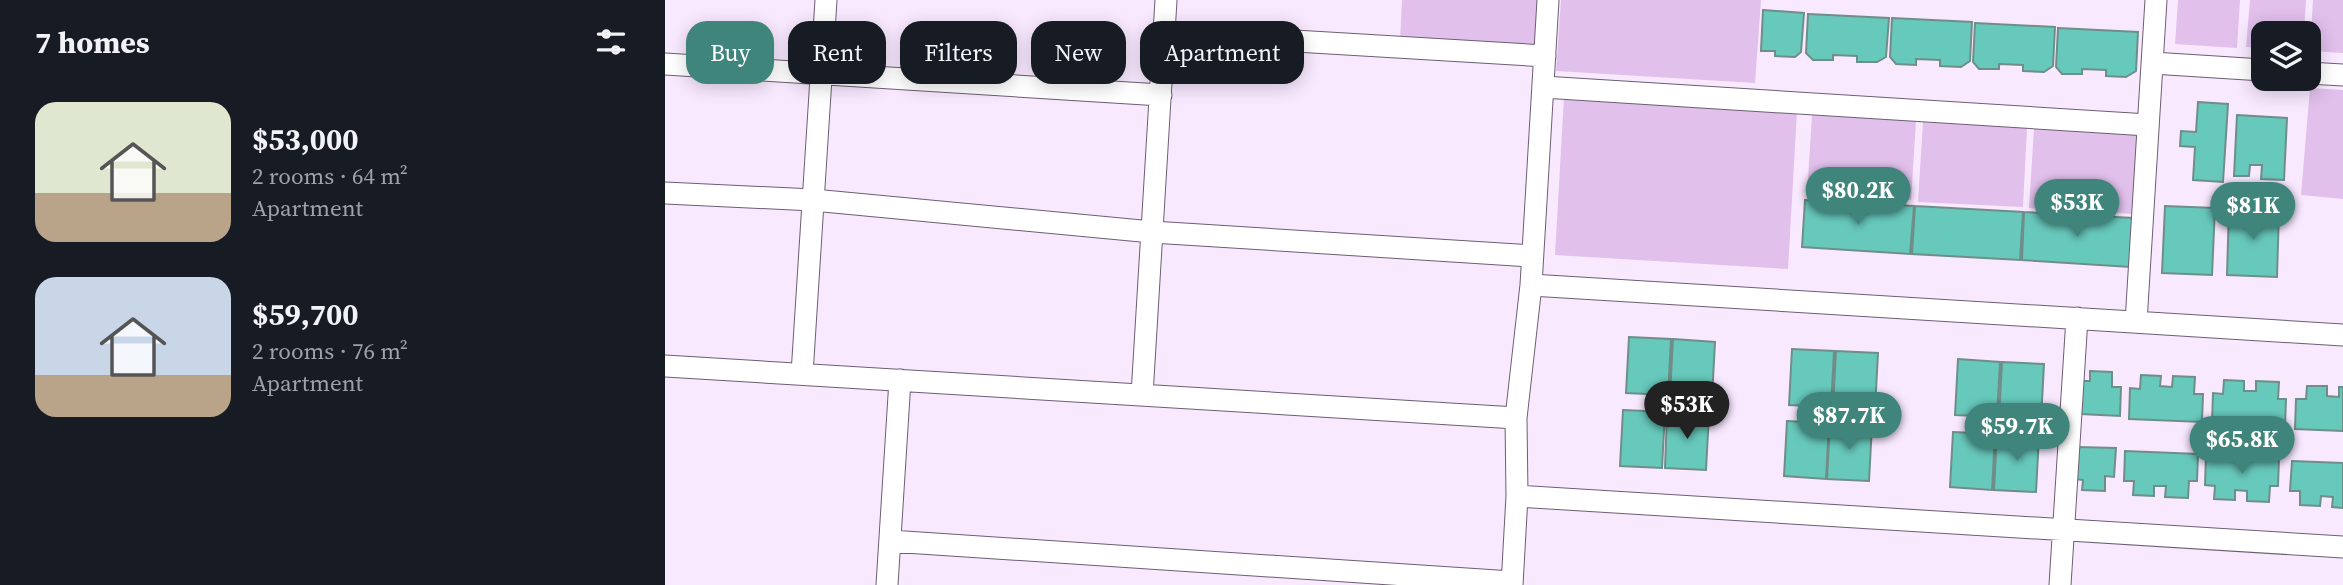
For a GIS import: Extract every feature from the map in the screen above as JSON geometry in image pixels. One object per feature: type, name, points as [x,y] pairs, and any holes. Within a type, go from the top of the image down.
[{"type":"street","points":[[825,21],[826,0]]},
{"type":"street","points":[[1165,21],[1166,0]]},
{"type":"street","points":[[890,541],[1512,583],[1517,496],[1517,418],[1531,285],[1549,0]]},
{"type":"street","points":[[2136,322],[2156,0]]},
{"type":"street","points":[[1304,41],[1545,56]]},
{"type":"street","points":[[2152,63],[2251,69]]},
{"type":"street","points":[[665,64],[788,71]]},
{"type":"street","points":[[2321,74],[2343,75]]},
{"type":"street","points":[[886,77],[1161,94]]},
{"type":"street","points":[[802,374],[820,84]]},
{"type":"street","points":[[1142,396],[1161,84]]},
{"type":"street","points":[[1543,87],[2148,125]]},
{"type":"street","points":[[665,193],[813,200],[1152,232],[1532,256]]},
{"type":"street","points":[[1531,285],[2343,335]]},
{"type":"street","points":[[2060,585],[2077,318]]},
{"type":"street","points":[[665,366],[1517,418]]},
{"type":"street","points":[[887,585],[900,380]]},
{"type":"street","points":[[1517,496],[2343,547]]},
{"type":"shaded area","points":[[1402,0],[1541,0],[1538,49],[1400,41]]},
{"type":"shaded area","points":[[1561,0],[1761,0],[1755,83],[1556,71]]},
{"type":"shaded area","points":[[2178,0],[2240,0],[2237,48],[2175,44]]},
{"type":"shaded area","points":[[2250,0],[2306,0],[2305,21],[2251,21],[2251,47],[2246,47]]},
{"type":"shaded area","points":[[2313,0],[2343,0],[2343,53],[2321,52],[2321,21],[2312,21]]},
{"type":"shaded area","points":[[2343,90],[2343,199],[2301,195],[2310,91]]},
{"type":"shaded area","points":[[1564,97],[1797,111],[1788,269],[1555,255]]},
{"type":"shaded area","points":[[1812,115],[1916,121],[1911,200],[1807,194]]},
{"type":"shaded area","points":[[1923,122],[2027,128],[2023,207],[1918,202]]},
{"type":"shaded area","points":[[2034,129],[2138,135],[2133,214],[2029,208]]},
{"type":"building","points":[[1763,10],[1804,13],[1801,52],[1795,57],[1775,56],[1775,51],[1761,51]]},
{"type":"building","points":[[1808,14],[1889,18],[1886,57],[1877,62],[1857,62],[1857,56],[1833,55],[1833,60],[1813,60],[1806,53]]},
{"type":"building","points":[[1892,18],[1972,22],[1970,61],[1961,67],[1940,66],[1940,60],[1916,59],[1916,65],[1896,64],[1890,57]]},
{"type":"building","points":[[1975,23],[2055,27],[2053,66],[2044,72],[2023,71],[2023,65],[1999,64],[1999,69],[1979,69],[1973,62]]},
{"type":"building","points":[[2058,28],[2138,32],[2136,71],[2126,77],[2106,76],[2106,70],[2082,69],[2082,74],[2062,74],[2056,67]]},
{"type":"building","points":[[2198,102],[2228,104],[2223,182],[2193,180],[2195,147],[2180,146],[2181,131],[2196,132]]},
{"type":"building","points":[[2237,115],[2287,118],[2284,180],[2261,179],[2262,165],[2250,165],[2249,176],[2234,176]]},
{"type":"building","points":[[1805,200],[1914,206],[1910,254],[1802,247]]},
{"type":"building","points":[[1915,206],[2023,212],[2020,260],[1912,254]]},
{"type":"building","points":[[2165,206],[2215,208],[2212,275],[2162,273]]},
{"type":"building","points":[[2229,208],[2279,210],[2277,277],[2227,275]]},
{"type":"building","points":[[2024,212],[2133,218],[2130,267],[2022,260]]},
{"type":"building","points":[[1629,337],[1671,339],[1668,395],[1626,393]]},
{"type":"building","points":[[1673,339],[1715,342],[1712,398],[1670,395]]},
{"type":"building","points":[[1792,349],[1834,351],[1831,407],[1789,405]]},
{"type":"building","points":[[1836,351],[1878,353],[1875,409],[1833,407]]},
{"type":"building","points":[[1958,359],[2000,362],[1997,417],[1955,415]]},
{"type":"building","points":[[2002,362],[2044,364],[2041,420],[1999,418]]},
{"type":"building","points":[[2090,371],[2112,372],[2112,387],[2121,387],[2120,416],[2081,414],[2082,381],[2090,381]]},
{"type":"building","points":[[2141,375],[2161,376],[2160,386],[2172,387],[2173,376],[2195,377],[2194,394],[2203,394],[2202,422],[2129,419],[2130,388],[2140,389]]},
{"type":"building","points":[[2224,380],[2244,381],[2244,391],[2256,391],[2256,381],[2279,382],[2278,399],[2286,399],[2285,427],[2212,423],[2213,393],[2223,394]]},
{"type":"building","points":[[2307,386],[2327,386],[2327,396],[2339,397],[2339,387],[2343,387],[2343,431],[2295,429],[2296,399],[2306,399]]},
{"type":"building","points":[[1623,410],[1665,412],[1662,468],[1620,466]]},
{"type":"building","points":[[1667,413],[1709,414],[1706,470],[1665,468]]},
{"type":"building","points":[[1787,421],[1829,423],[1826,479],[1784,476]]},
{"type":"building","points":[[1830,423],[1872,425],[1869,481],[1827,479]]},
{"type":"building","points":[[1953,432],[1995,434],[1992,490],[1950,487]]},
{"type":"building","points":[[1997,434],[2039,436],[2036,492],[1994,490]]},
{"type":"building","points":[[2077,447],[2116,448],[2114,477],[2105,476],[2105,491],[2082,490],[2083,480],[2075,479]]},
{"type":"building","points":[[2125,451],[2198,454],[2197,481],[2189,481],[2188,498],[2165,497],[2166,486],[2154,486],[2154,496],[2133,495],[2134,481],[2124,481]]},
{"type":"building","points":[[2206,455],[2279,458],[2278,486],[2270,486],[2269,502],[2247,501],[2247,491],[2235,490],[2235,500],[2214,499],[2215,486],[2205,485]]},
{"type":"building","points":[[2292,461],[2343,463],[2343,508],[2332,507],[2333,497],[2321,496],[2320,506],[2300,505],[2300,491],[2290,491]]}]
